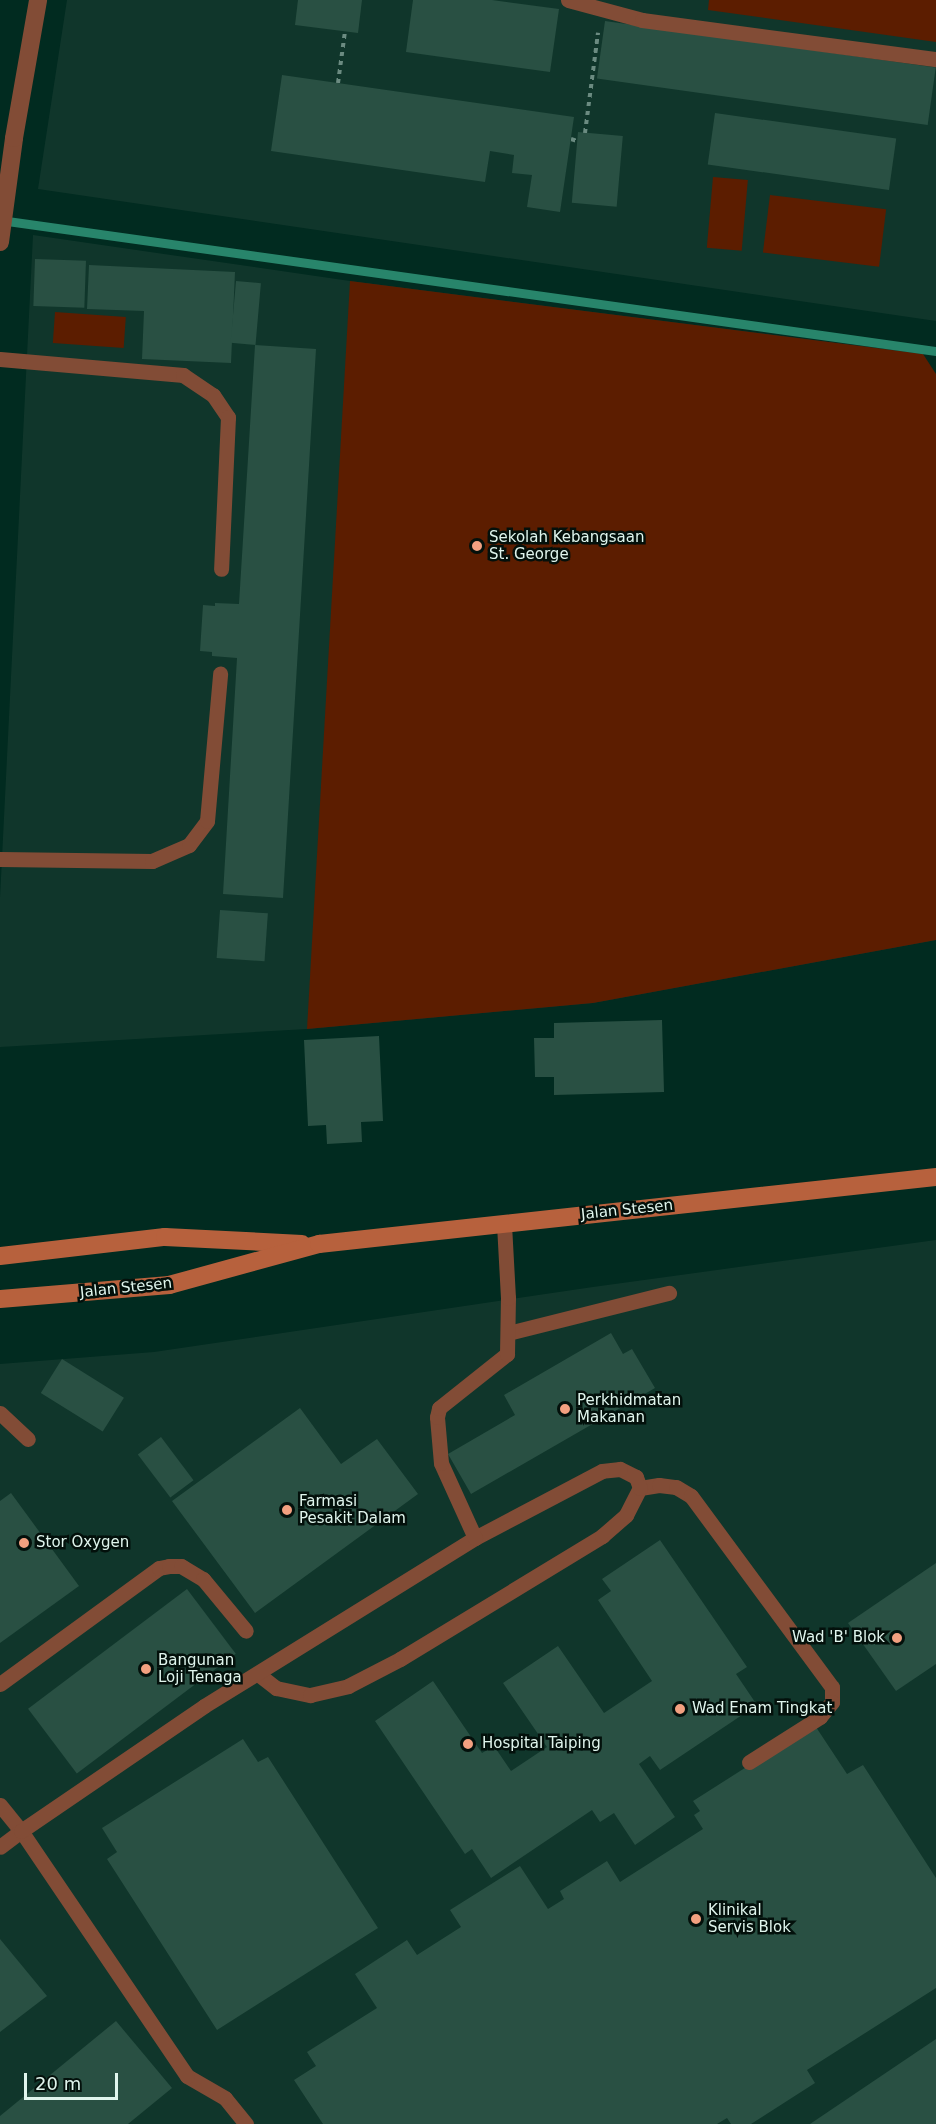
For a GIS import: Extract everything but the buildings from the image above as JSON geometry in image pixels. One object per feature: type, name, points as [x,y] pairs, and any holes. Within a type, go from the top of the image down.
[{"type":"main road","name":"Jalan Stesen","points":[[0,1256],[165,1237],[319,1244],[936,1176]]},
{"type":"main road","name":"Jalan Stesen","points":[[0,1299],[169,1285],[319,1244]]},
{"type":"street","points":[[0,242],[38,0]]},
{"type":"lane","points":[[568,0],[642,20],[936,59]]},
{"type":"lane","points":[[0,359],[183,375],[213,395],[228,417],[221,569]]},
{"type":"lane","points":[[0,859],[152,861],[189,845],[207,821],[220,674]]},
{"type":"lane","points":[[475,1538],[441,1463],[437,1417],[439,1408],[507,1354],[504,1224]]},
{"type":"lane","points":[[508,1333],[669,1293]]},
{"type":"lane","points":[[0,1413],[28,1439]]},
{"type":"lane","points":[[0,1847],[21,1830],[204,1706],[475,1538],[602,1471],[620,1469],[636,1478],[640,1488],[626,1515],[602,1536],[400,1659],[348,1686],[310,1695],[276,1688],[258,1674]]},
{"type":"lane","points":[[640,1488],[659,1485],[676,1487],[691,1496],[832,1687],[832,1702],[820,1717],[749,1762]]},
{"type":"lane","points":[[0,1684],[159,1568],[181,1566],[203,1579],[246,1631]]},
{"type":"lane","points":[[0,1805],[21,1830],[188,2076],[225,2098],[246,2124]]},
{"type":"path","points":[[585,133],[598,27]]},
{"type":"path","points":[[338,83],[345,31]]},
{"type":"path","points":[[571,139],[577,141]]},
{"type":"shaded area","points":[[67,0],[936,0],[936,321],[38,189]]},
{"type":"shaded area","points":[[709,0],[936,0],[936,42],[708,10]]},
{"type":"shaded area","points":[[713,177],[748,180],[742,251],[707,248]]},
{"type":"shaded area","points":[[770,195],[886,209],[879,267],[763,253]]},
{"type":"shaded area","name":"Sekolah Kebangsaan St. George","points":[[33,235],[350,281],[923,354],[936,422],[936,940],[593,1003],[307,1029],[0,1047],[0,898]]},
{"type":"shaded area","name":"Sekolah Kebangsaan St. George","points":[[350,281],[923,354],[936,374],[936,940],[593,1003],[307,1029]]},
{"type":"shaded area","points":[[55,312],[126,317],[124,348],[53,343]]},
{"type":"shaded area","name":"Hospital Taiping","points":[[936,1240],[936,2124],[0,2124],[0,1364],[154,1352],[593,1287]]},
{"type":"waterway","points":[[0,220],[936,351]]},
{"type":"place","name":"Sekolah Kebangsaan St. George","points":[[477,546]]},
{"type":"place","name":"Perkhidmatan Makanan","points":[[565,1409]]},
{"type":"place","name":"Farmasi Pesakit Dalam","points":[[287,1510]]},
{"type":"place","name":"Stor Oxygen","points":[[24,1543]]},
{"type":"place","name":"Wad 'B' Blok","points":[[897,1638]]},
{"type":"place","name":"Bangunan Loji Tenaga","points":[[146,1669]]},
{"type":"place","name":"Wad Enam Tingkat","points":[[680,1709]]},
{"type":"place","name":"Hospital Taiping","points":[[468,1744]]},
{"type":"place","name":"Klinikal Servis Blok","points":[[696,1919]]}]
